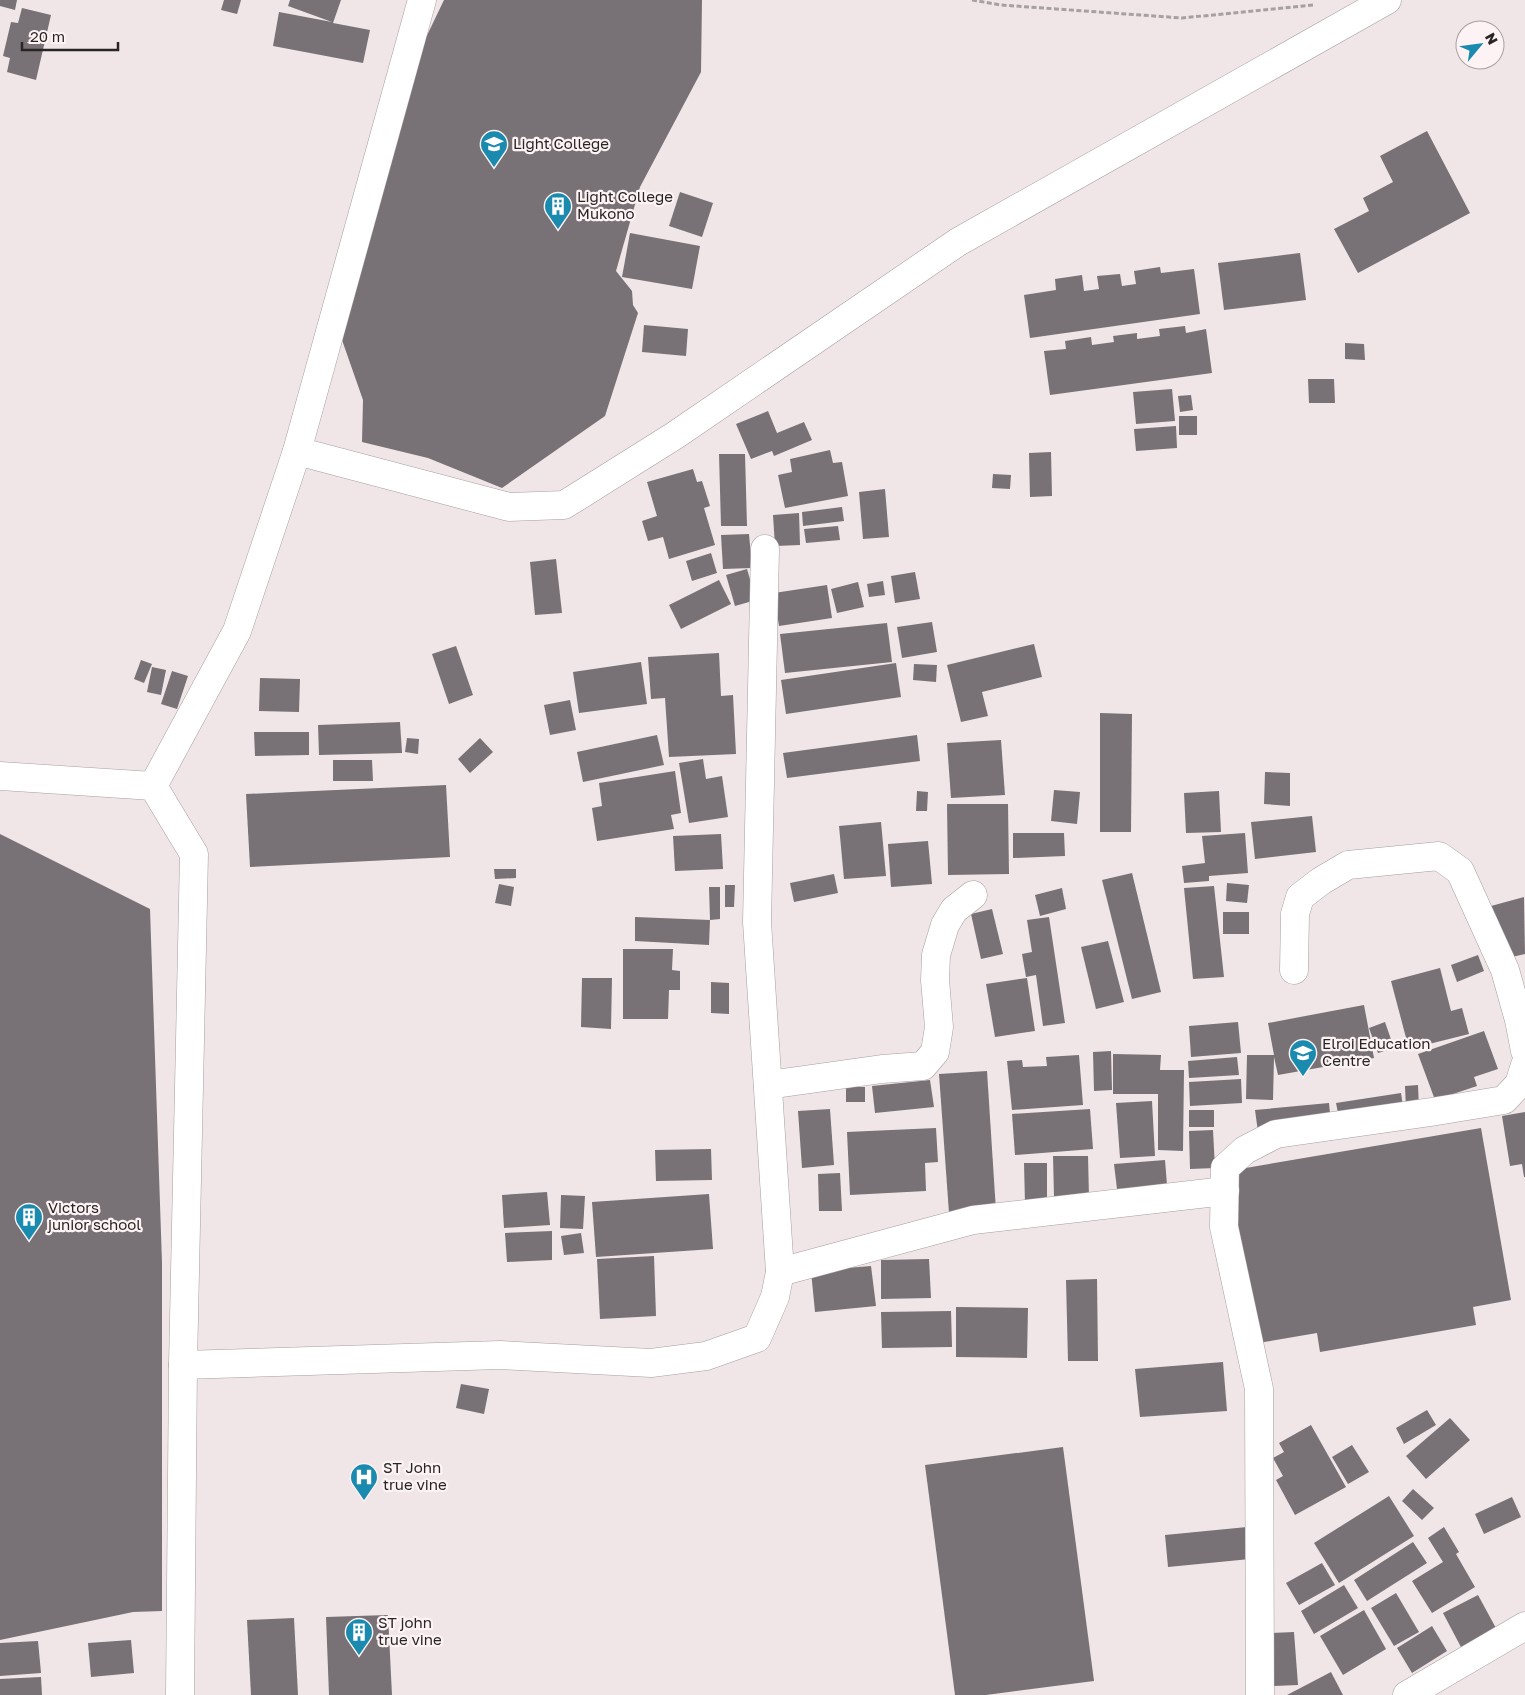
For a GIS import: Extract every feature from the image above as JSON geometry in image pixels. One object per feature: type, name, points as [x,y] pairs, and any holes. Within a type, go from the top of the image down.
[{"type":"street","points":[[153,786],[237,631],[297,452],[422,0]]},
{"type":"street","points":[[297,452],[509,508],[564,505],[674,436],[958,242],[1388,0]]},
{"type":"street","points":[[183,1365],[500,1355],[651,1363],[706,1356],[757,1338],[775,1297],[780,1272],[757,922],[765,548]]},
{"type":"street","points":[[0,776],[153,786]]},
{"type":"street","points":[[153,786],[194,854],[183,1365],[180,1695]]},
{"type":"street","points":[[1294,970],[1295,914],[1300,896],[1348,865],[1439,856],[1460,871],[1505,970],[1519,1020],[1525,1052]]},
{"type":"street","points":[[768,1085],[882,1069],[923,1066],[935,1052],[939,1027],[935,980],[936,955],[946,925],[954,910],[973,895]]},
{"type":"street","points":[[1260,1695],[1259,1389],[1224,1227],[1225,1168],[1245,1150],[1276,1134],[1504,1100],[1519,1084],[1525,1065]]},
{"type":"street","points":[[780,1272],[973,1220],[1225,1191]]},
{"type":"street","points":[[1407,1695],[1521,1636]]},
{"type":"path","points":[[972,0],[1001,5],[1182,18],[1322,4]]},
{"type":"building","points":[[0,0],[17,0],[15,10],[0,6]]},
{"type":"building","points":[[224,0],[241,0],[237,14],[221,10]]},
{"type":"building","points":[[290,0],[341,0],[333,23],[370,30],[363,63],[273,46],[279,12],[332,22],[288,6]]},
{"type":"building","name":"Light College Mukono","points":[[444,0],[702,0],[701,72],[640,187],[616,271],[632,291],[633,305],[638,313],[605,416],[502,488],[428,458],[362,442],[363,400],[342,340],[408,75]]},
{"type":"building","points":[[22,8],[51,15],[36,80],[7,72],[10,58],[3,56],[11,22],[18,23]]},
{"type":"building","points":[[1427,131],[1470,213],[1358,273],[1334,229],[1369,211],[1363,198],[1393,182],[1380,156]]},
{"type":"building","points":[[680,192],[713,203],[702,237],[669,226]]},
{"type":"building","points":[[630,233],[700,246],[692,289],[622,277]]},
{"type":"building","points":[[1300,253],[1306,300],[1224,310],[1218,263]]},
{"type":"building","points":[[1160,267],[1161,273],[1194,269],[1200,314],[1030,338],[1024,295],[1056,290],[1055,279],[1082,275],[1084,291],[1099,289],[1097,276],[1120,274],[1122,286],[1136,284],[1134,271]]},
{"type":"building","points":[[644,325],[688,329],[686,356],[642,352]]},
{"type":"building","points":[[1185,326],[1186,333],[1206,329],[1212,373],[1050,395],[1044,351],[1066,349],[1065,341],[1091,337],[1092,345],[1114,342],[1113,336],[1137,333],[1137,339],[1160,336],[1159,329]]},
{"type":"building","points":[[1345,343],[1364,344],[1365,360],[1345,359]]},
{"type":"building","points":[[1308,379],[1334,379],[1335,403],[1309,403]]},
{"type":"building","points":[[1172,389],[1175,421],[1136,424],[1133,392]]},
{"type":"building","points":[[1191,395],[1193,410],[1180,412],[1178,396]]},
{"type":"building","points":[[768,411],[777,433],[804,422],[812,440],[774,456],[772,451],[751,459],[736,424]]},
{"type":"building","points":[[1179,416],[1197,416],[1197,435],[1179,435]]},
{"type":"building","points":[[1176,426],[1177,448],[1136,451],[1134,429]]},
{"type":"building","points":[[830,450],[833,463],[842,462],[848,496],[785,508],[778,475],[792,472],[790,459]]},
{"type":"building","points":[[1051,452],[1052,496],[1030,497],[1029,453]]},
{"type":"building","points":[[719,454],[745,454],[747,526],[721,526]]},
{"type":"building","points":[[693,469],[697,482],[702,481],[710,506],[704,508],[715,545],[669,559],[663,537],[648,541],[642,521],[657,516],[647,482]]},
{"type":"building","points":[[993,474],[1011,475],[1010,489],[992,488]]},
{"type":"building","points":[[885,489],[889,537],[863,539],[859,492]]},
{"type":"building","points":[[842,507],[844,521],[803,526],[802,512]]},
{"type":"building","points":[[799,513],[800,545],[775,546],[773,515]]},
{"type":"building","points":[[838,526],[840,540],[806,543],[804,529]]},
{"type":"building","points":[[749,534],[752,568],[723,569],[721,535]]},
{"type":"building","points":[[711,553],[717,573],[692,581],[686,561]]},
{"type":"building","points":[[556,559],[562,613],[535,615],[530,562]]},
{"type":"building","points":[[747,569],[756,600],[735,606],[726,575]]},
{"type":"building","points":[[915,572],[920,599],[895,603],[891,576]]},
{"type":"building","points":[[719,580],[731,604],[681,629],[669,605]]},
{"type":"building","points":[[883,581],[885,595],[869,597],[867,584]]},
{"type":"building","points":[[858,582],[864,607],[837,613],[831,589]]},
{"type":"building","points":[[827,585],[832,618],[779,626],[774,593]]},
{"type":"building","points":[[932,622],[937,652],[902,658],[897,627]]},
{"type":"building","points":[[887,623],[892,662],[785,673],[780,634]]},
{"type":"building","points":[[1034,644],[1042,677],[982,692],[988,716],[961,722],[947,665]]},
{"type":"building","points":[[456,646],[473,695],[449,704],[432,654]]},
{"type":"building","points":[[719,653],[721,696],[733,695],[736,754],[669,757],[665,698],[651,699],[648,657]]},
{"type":"building","points":[[141,660],[152,664],[144,683],[134,679]]},
{"type":"building","points":[[641,662],[647,704],[579,713],[573,672]]},
{"type":"building","points":[[896,663],[901,697],[786,714],[781,680]]},
{"type":"building","points":[[914,664],[937,665],[936,682],[913,680]]},
{"type":"building","points":[[152,667],[166,670],[161,695],[147,692]]},
{"type":"building","points":[[172,671],[188,676],[177,709],[161,704]]},
{"type":"building","points":[[260,678],[300,679],[299,712],[259,711]]},
{"type":"building","points":[[570,700],[576,730],[550,735],[544,705]]},
{"type":"building","points":[[1100,713],[1132,714],[1131,832],[1100,832]]},
{"type":"building","points":[[400,722],[402,753],[319,755],[318,725]]},
{"type":"building","points":[[254,732],[309,732],[309,755],[255,756]]},
{"type":"building","points":[[657,735],[664,765],[583,782],[577,752]]},
{"type":"building","points":[[917,735],[920,761],[787,778],[783,753]]},
{"type":"building","points":[[407,738],[419,739],[418,754],[405,752]]},
{"type":"building","points":[[480,738],[493,752],[470,773],[458,759]]},
{"type":"building","points":[[1001,740],[1005,795],[951,798],[947,743]]},
{"type":"building","points":[[703,759],[706,779],[722,776],[728,817],[689,823],[679,763]]},
{"type":"building","points":[[333,760],[372,760],[373,781],[333,781]]},
{"type":"building","points":[[675,771],[681,813],[671,815],[674,829],[597,841],[592,808],[602,806],[599,783]]},
{"type":"building","points":[[1265,772],[1290,773],[1290,806],[1264,804]]},
{"type":"building","points":[[446,785],[450,857],[250,867],[246,794]]},
{"type":"building","points":[[1054,790],[1080,792],[1077,824],[1051,821]]},
{"type":"building","points":[[917,791],[928,792],[927,811],[916,811]]},
{"type":"building","points":[[1219,791],[1221,832],[1186,833],[1184,793]]},
{"type":"building","points":[[947,804],[1008,804],[1009,874],[948,875]]},
{"type":"building","points":[[1312,816],[1316,852],[1255,859],[1251,822]]},
{"type":"building","points":[[881,822],[886,876],[844,879],[839,826]]},
{"type":"building","points":[[1013,833],[1064,833],[1065,856],[1013,858]]},
{"type":"building","points":[[1245,833],[1248,873],[1209,876],[1209,881],[1184,883],[1182,866],[1205,863],[1202,836]]},
{"type":"building","name":"Victors junior school","points":[[0,834],[150,909],[162,1263],[162,1611],[133,1612],[0,1640]]},
{"type":"building","points":[[721,834],[723,869],[675,871],[673,836]]},
{"type":"building","points":[[928,841],[932,884],[891,887],[888,844]]},
{"type":"building","points":[[494,869],[516,869],[516,878],[495,879]]},
{"type":"building","points":[[1132,873],[1161,992],[1132,999],[1102,880]]},
{"type":"building","points":[[834,874],[838,893],[794,902],[790,883]]},
{"type":"building","points":[[1227,883],[1249,885],[1247,903],[1226,901]]},
{"type":"building","points":[[499,884],[514,887],[511,906],[495,903]]},
{"type":"building","points":[[725,885],[735,885],[734,907],[725,907]]},
{"type":"building","points":[[1214,886],[1224,977],[1193,979],[1184,888]]},
{"type":"building","points":[[709,887],[720,887],[720,919],[710,920]]},
{"type":"building","points":[[1062,888],[1066,909],[1040,916],[1035,895]]},
{"type":"building","points":[[1524,897],[1525,954],[1503,959],[1491,906]]},
{"type":"building","points":[[992,909],[1003,954],[981,959],[971,914]]},
{"type":"building","points":[[1223,912],[1249,912],[1249,934],[1223,934]]},
{"type":"building","points":[[635,917],[710,920],[709,945],[635,941]]},
{"type":"building","points":[[1049,917],[1065,1023],[1043,1026],[1036,975],[1026,977],[1022,954],[1032,952],[1027,920]]},
{"type":"building","points":[[1108,941],[1124,1002],[1096,1009],[1081,947]]},
{"type":"building","points":[[623,949],[673,949],[672,970],[680,971],[680,990],[669,990],[668,1019],[623,1019]]},
{"type":"building","points":[[1478,955],[1484,971],[1457,982],[1451,965]]},
{"type":"building","points":[[1440,968],[1451,1011],[1462,1008],[1469,1034],[1409,1049],[1391,981]]},
{"type":"building","points":[[582,978],[612,978],[611,1029],[581,1027]]},
{"type":"building","points":[[1027,978],[1035,1031],[995,1037],[986,984]]},
{"type":"building","points":[[711,982],[729,983],[729,1014],[711,1013]]},
{"type":"building","points":[[1364,1005],[1374,1058],[1278,1075],[1274,1057],[1273,1100],[1246,1099],[1247,1055],[1274,1055],[1268,1023]]},
{"type":"building","points":[[1238,1022],[1241,1053],[1191,1057],[1189,1026]]},
{"type":"building","points":[[1385,1022],[1394,1048],[1378,1053],[1369,1028]]},
{"type":"building","points":[[1484,1031],[1498,1069],[1474,1077],[1477,1086],[1435,1100],[1418,1054]]},
{"type":"building","points":[[1111,1051],[1112,1090],[1094,1091],[1093,1052]]},
{"type":"building","points":[[1113,1054],[1161,1055],[1160,1070],[1184,1070],[1183,1151],[1158,1150],[1158,1094],[1113,1094]]},
{"type":"building","points":[[1079,1055],[1083,1105],[1012,1110],[1007,1061],[1022,1060],[1023,1067],[1047,1066],[1046,1057]]},
{"type":"building","points":[[1237,1057],[1239,1075],[1189,1078],[1188,1061]]},
{"type":"building","points":[[987,1071],[996,1211],[949,1213],[939,1074]]},
{"type":"building","points":[[1241,1079],[1242,1103],[1190,1106],[1189,1082]]},
{"type":"building","points":[[930,1080],[934,1107],[875,1113],[872,1086]]},
{"type":"building","points":[[1418,1085],[1419,1109],[1406,1109],[1405,1086]]},
{"type":"building","points":[[846,1087],[865,1087],[865,1102],[846,1102]]},
{"type":"building","points":[[1401,1093],[1404,1113],[1340,1123],[1336,1103]]},
{"type":"building","points":[[1152,1101],[1155,1156],[1120,1158],[1116,1103]]},
{"type":"building","points":[[1329,1103],[1331,1125],[1258,1132],[1255,1110]]},
{"type":"building","points":[[830,1109],[834,1165],[802,1168],[798,1111]]},
{"type":"building","points":[[1090,1109],[1093,1149],[1015,1155],[1012,1114]]},
{"type":"building","points":[[1189,1110],[1214,1110],[1214,1127],[1189,1127]]},
{"type":"building","points":[[1525,1112],[1524,1177],[1522,1164],[1510,1166],[1502,1116]]},
{"type":"building","points":[[936,1128],[938,1162],[925,1163],[926,1191],[850,1195],[847,1132]]},
{"type":"building","points":[[1481,1128],[1511,1300],[1473,1307],[1476,1325],[1320,1352],[1317,1333],[1258,1343],[1228,1171]]},
{"type":"building","points":[[1213,1130],[1215,1168],[1190,1169],[1189,1131]]},
{"type":"building","points":[[711,1149],[712,1180],[656,1181],[655,1150]]},
{"type":"building","points":[[1053,1156],[1088,1156],[1089,1197],[1054,1197]]},
{"type":"building","points":[[1165,1160],[1167,1185],[1117,1189],[1114,1164]]},
{"type":"building","points":[[1024,1163],[1047,1163],[1047,1204],[1025,1204]]},
{"type":"building","points":[[840,1173],[842,1211],[819,1211],[818,1174]]},
{"type":"building","points":[[547,1192],[550,1225],[504,1228],[502,1195]]},
{"type":"building","points":[[709,1194],[713,1249],[596,1257],[592,1202]]},
{"type":"building","points":[[561,1195],[585,1196],[583,1229],[560,1228]]},
{"type":"building","points":[[552,1231],[552,1260],[507,1262],[505,1233]]},
{"type":"building","points":[[581,1233],[584,1253],[564,1255],[561,1236]]},
{"type":"building","points":[[654,1256],[656,1316],[600,1319],[597,1259]]},
{"type":"building","points":[[929,1259],[931,1298],[881,1299],[881,1260]]},
{"type":"building","points":[[871,1266],[876,1306],[815,1312],[811,1271]]},
{"type":"building","points":[[1097,1279],[1098,1361],[1068,1361],[1066,1280]]},
{"type":"building","points":[[956,1307],[1028,1308],[1027,1358],[956,1357]]},
{"type":"building","points":[[951,1311],[952,1347],[882,1348],[881,1312]]},
{"type":"building","points":[[1223,1362],[1227,1411],[1140,1417],[1135,1369]]},
{"type":"building","points":[[461,1384],[489,1389],[484,1414],[456,1408]]},
{"type":"building","points":[[1427,1410],[1436,1425],[1404,1444],[1396,1428]]},
{"type":"building","points":[[1450,1418],[1470,1440],[1426,1479],[1406,1456]]},
{"type":"building","points":[[1311,1425],[1346,1487],[1295,1515],[1276,1480],[1283,1476],[1273,1458],[1284,1452],[1279,1443]]},
{"type":"building","points":[[1352,1445],[1369,1472],[1348,1484],[1332,1457]]},
{"type":"building","points":[[1063,1447],[1094,1681],[986,1695],[955,1695],[925,1465]]},
{"type":"building","points":[[1413,1489],[1434,1508],[1422,1520],[1402,1501]]},
{"type":"building","points":[[1389,1496],[1414,1536],[1339,1583],[1314,1543]]},
{"type":"building","points":[[1512,1497],[1521,1517],[1484,1534],[1475,1514]]},
{"type":"building","points":[[1247,1527],[1250,1559],[1168,1567],[1165,1535]]},
{"type":"building","points":[[1444,1527],[1459,1552],[1456,1554],[1475,1587],[1432,1613],[1412,1581],[1443,1562],[1428,1538]]},
{"type":"building","points":[[1413,1542],[1427,1563],[1367,1601],[1354,1580]]},
{"type":"building","points":[[1322,1563],[1335,1585],[1299,1605],[1286,1583]]},
{"type":"building","points":[[1344,1585],[1358,1608],[1314,1634],[1301,1611]]},
{"type":"building","points":[[1396,1593],[1419,1632],[1394,1646],[1371,1608]]},
{"type":"building","points":[[1478,1595],[1497,1630],[1462,1649],[1443,1613]]},
{"type":"building","points":[[1364,1610],[1386,1649],[1343,1675],[1320,1636]]},
{"type":"building","name":"ST john true vine","points":[[388,1615],[392,1695],[329,1695],[326,1617]]},
{"type":"building","points":[[294,1618],[298,1695],[251,1695],[247,1620]]},
{"type":"building","points":[[1432,1626],[1447,1651],[1412,1673],[1397,1648]]},
{"type":"building","points":[[1294,1632],[1298,1685],[1274,1686],[1271,1633]]},
{"type":"building","points":[[131,1640],[134,1673],[91,1677],[88,1643]]},
{"type":"building","points":[[38,1641],[41,1673],[0,1676],[0,1643]]},
{"type":"building","points":[[1331,1672],[1343,1695],[1287,1695]]},
{"type":"building","points":[[41,1677],[42,1695],[0,1695],[0,1679]]},
{"type":"place","name":"Light College","points":[[494,168]]},
{"type":"place","name":"Light College Mukono","points":[[558,230]]},
{"type":"place","name":"Elroi Education Centre","points":[[1303,1077]]},
{"type":"place","name":"Victors junior school","points":[[29,1241]]},
{"type":"place","name":"ST John true vine","points":[[364,1501]]},
{"type":"place","name":"ST john true vine","points":[[359,1656]]}]
